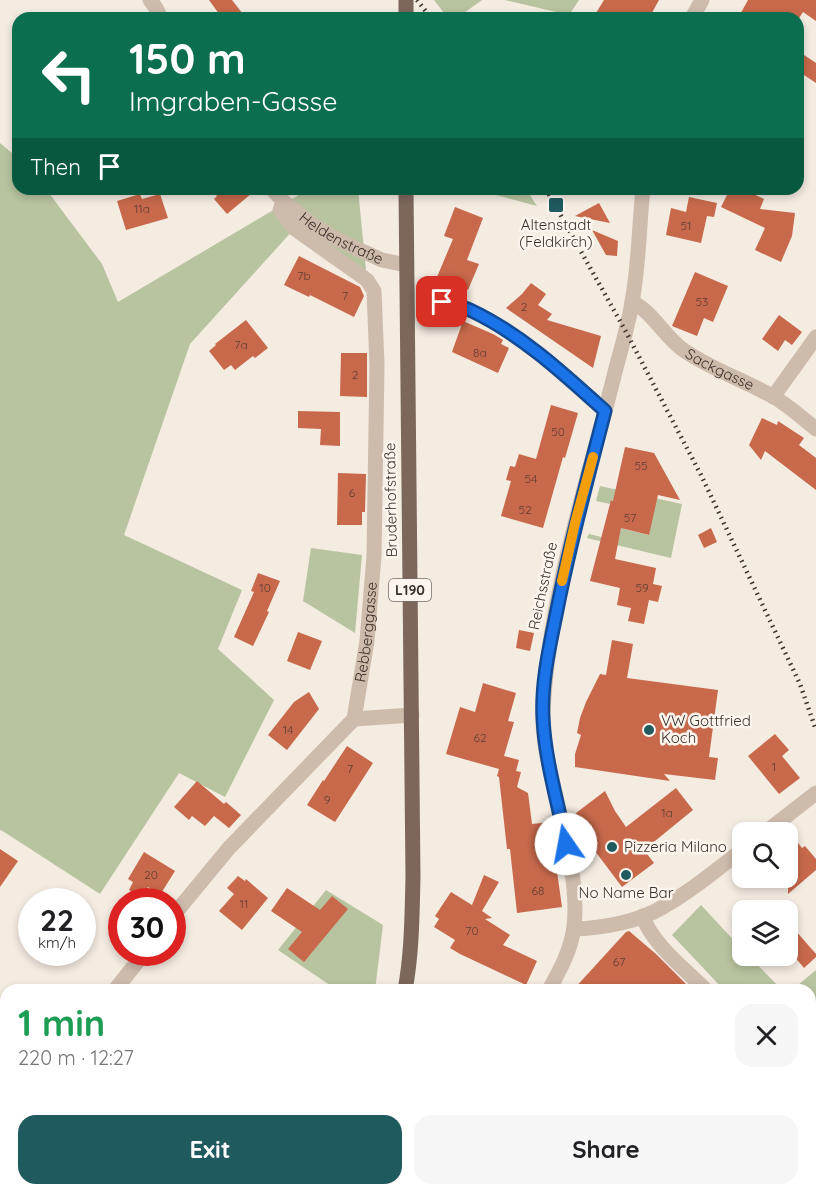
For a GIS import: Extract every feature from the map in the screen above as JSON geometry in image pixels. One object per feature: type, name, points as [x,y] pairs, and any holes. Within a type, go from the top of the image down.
[{"type":"main road","name":"Bruderhofstraße","points":[[406,195],[413,877],[406,984]]},
{"type":"street","name":"Heldenstraße","points":[[278,195],[313,225],[340,241],[382,260],[406,265]]},
{"type":"street","name":"Reichsstraße","points":[[552,984],[568,951],[573,929],[574,890],[545,745],[543,708],[545,680],[550,641],[575,523],[632,302],[642,195]]},
{"type":"street","name":"Heldenstraße","points":[[283,201],[280,210],[295,229],[368,280],[374,291]]},
{"type":"street","name":"Rebberggasse","points":[[354,720],[367,640],[374,556],[377,365],[374,291]]},
{"type":"street","points":[[442,302],[467,309],[503,328],[548,360],[605,411]]},
{"type":"street","name":"Sackgasse","points":[[632,302],[648,312],[681,348],[717,369],[773,396],[816,429]]},
{"type":"street","points":[[773,396],[816,338]]},
{"type":"street","points":[[186,900],[229,848],[354,720],[412,715]]},
{"type":"street","points":[[779,822],[816,793]]},
{"type":"street","points":[[573,929],[589,928],[644,916],[662,908],[732,858]]},
{"type":"street","points":[[644,916],[645,924],[659,944],[700,984]]},
{"type":"street","points":[[120,984],[134,966]]},
{"type":"green space","points":[[434,0],[482,0],[465,12],[443,12]]},
{"type":"green space","points":[[505,0],[579,0],[571,12],[556,12]]},
{"type":"green space","points":[[0,143],[12,153],[12,195],[50,195],[102,264],[118,302],[298,195],[359,195],[367,280],[294,229],[190,344],[124,535],[242,590],[218,649],[274,700],[225,797],[179,773],[100,894],[96,891],[96,888],[91,888],[1,830]]},
{"type":"green space","points":[[496,195],[530,195],[537,206]]},
{"type":"green space","points":[[600,486],[682,504],[671,558],[587,538],[589,534],[618,541],[621,528],[648,535],[654,510],[612,500],[610,504],[596,501]]},
{"type":"green space","points":[[311,548],[362,555],[355,633],[303,601]]},
{"type":"green space","points":[[326,890],[383,925],[376,984],[328,984],[278,950]]},
{"type":"green space","points":[[701,905],[732,938],[732,966],[759,966],[776,984],[718,984],[672,935]]},
{"type":"green space","points":[[816,970],[816,984],[799,984]]},
{"type":"building","points":[[209,0],[232,0],[241,12],[218,12]]},
{"type":"building","points":[[604,0],[659,0],[652,12],[597,12]]},
{"type":"building","points":[[748,0],[816,0],[816,21],[804,12],[741,12]]},
{"type":"building","points":[[804,55],[816,63],[816,83],[804,75]]},
{"type":"building","points":[[137,195],[140,195],[142,199],[160,195],[168,218],[126,230],[117,201]]},
{"type":"building","points":[[250,195],[227,214],[214,199],[217,196]]},
{"type":"building","points":[[727,195],[756,195],[764,199],[760,209],[795,213],[792,236],[781,262],[755,250],[765,228],[721,207]]},
{"type":"building","points":[[689,197],[717,203],[714,217],[707,216],[701,243],[666,235],[671,208],[686,212]]},
{"type":"building","points":[[599,203],[610,223],[575,216]]},
{"type":"building","points":[[455,207],[483,218],[467,260],[479,264],[468,290],[437,277],[453,239],[444,236]]},
{"type":"building","points":[[592,230],[618,241],[617,256],[606,255]]},
{"type":"building","points":[[299,256],[360,287],[364,296],[354,317],[284,285]]},
{"type":"building","points":[[695,272],[728,286],[713,322],[704,318],[697,336],[672,326]]},
{"type":"building","points":[[531,283],[546,294],[538,305],[552,314],[547,320],[601,336],[593,368],[506,308]]},
{"type":"building","points":[[779,315],[802,332],[792,345],[785,340],[778,351],[762,339]]},
{"type":"building","points":[[246,320],[268,348],[235,370],[231,365],[224,370],[209,351]]},
{"type":"building","points":[[463,321],[493,334],[503,340],[501,344],[509,348],[498,373],[452,352]]},
{"type":"building","points":[[341,353],[367,353],[367,397],[340,396]]},
{"type":"building","points":[[551,405],[578,413],[543,528],[501,516],[511,481],[506,480],[510,466],[515,467],[519,454],[536,459]]},
{"type":"building","points":[[298,411],[340,412],[340,446],[320,445],[321,429],[298,428]]},
{"type":"building","points":[[762,418],[777,425],[778,421],[804,438],[799,445],[816,458],[816,490],[765,451],[761,460],[749,445]]},
{"type":"building","points":[[625,447],[654,453],[680,500],[658,495],[649,535],[621,528],[615,559],[656,568],[653,584],[662,586],[658,602],[649,600],[644,624],[628,621],[631,608],[617,605],[620,588],[590,581],[611,500],[613,501]]},
{"type":"building","points":[[338,473],[366,474],[365,512],[362,512],[362,525],[337,525]]},
{"type":"building","points":[[711,528],[717,542],[704,548],[698,535]]},
{"type":"building","points":[[258,573],[280,581],[253,646],[234,637],[254,592],[251,591]]},
{"type":"building","points":[[519,630],[534,633],[530,651],[516,648]]},
{"type":"building","points":[[298,632],[322,641],[310,670],[287,661]]},
{"type":"building","points":[[612,640],[633,644],[627,678],[718,690],[709,757],[718,758],[715,780],[664,774],[670,781],[575,767],[575,754],[581,735],[577,733],[580,718],[600,674],[606,675]]},
{"type":"building","points":[[483,683],[516,693],[508,721],[514,722],[504,756],[519,760],[516,771],[521,772],[517,787],[528,793],[532,824],[550,822],[562,907],[517,913],[510,849],[507,849],[499,777],[497,776],[499,769],[446,754],[460,707],[475,712]]},
{"type":"building","points":[[309,692],[319,709],[287,750],[268,735],[294,702]]},
{"type":"building","points":[[775,734],[789,750],[782,756],[800,778],[779,794],[748,756]]},
{"type":"building","points":[[347,746],[373,763],[335,822],[307,805]]},
{"type":"building","points":[[197,781],[241,815],[229,828],[214,816],[205,826],[192,816],[189,820],[174,807]]},
{"type":"building","points":[[676,788],[693,810],[644,850],[654,863],[622,887],[583,835],[585,834],[576,813],[605,791],[626,827]]},
{"type":"building","points":[[798,843],[802,848],[805,846],[816,859],[816,870],[798,885]]},
{"type":"building","points":[[0,849],[18,861],[0,887]]},
{"type":"building","points":[[144,852],[175,871],[164,888],[130,888],[133,882],[128,879]]},
{"type":"building","points":[[484,875],[499,882],[482,911],[492,918],[485,919],[510,935],[503,945],[537,961],[526,984],[450,948],[455,940],[434,927],[439,919],[435,916],[451,892],[472,905]]},
{"type":"building","points":[[238,876],[245,881],[246,879],[268,898],[242,930],[219,911],[234,894],[227,888]]},
{"type":"building","points":[[287,888],[320,910],[332,896],[348,909],[304,962],[288,949],[302,932],[271,911]]},
{"type":"building","points":[[629,931],[656,954],[686,984],[578,984]]},
{"type":"building","points":[[798,933],[816,954],[816,957],[804,968],[798,961]]},
{"type":"railway","points":[[417,0],[426,12]]},
{"type":"railway","points":[[549,195],[625,330],[701,475],[800,684],[816,730]]},
{"type":"slow traffic","points":[[562,581],[593,457]]},
{"type":"place","name":"Altenstadt (Feldkirch)","points":[[556,205]]},
{"type":"place","name":"VW Gottfried Koch","points":[[649,730]]},
{"type":"place","name":"Pizzeria Milano","points":[[612,847]]},
{"type":"place","name":"No Name Bar","points":[[626,875]]},
{"type":"route","points":[[442,302],[467,309],[503,328],[548,360],[605,411],[575,523],[550,641],[545,680],[543,716],[545,745],[566,844]]}]
